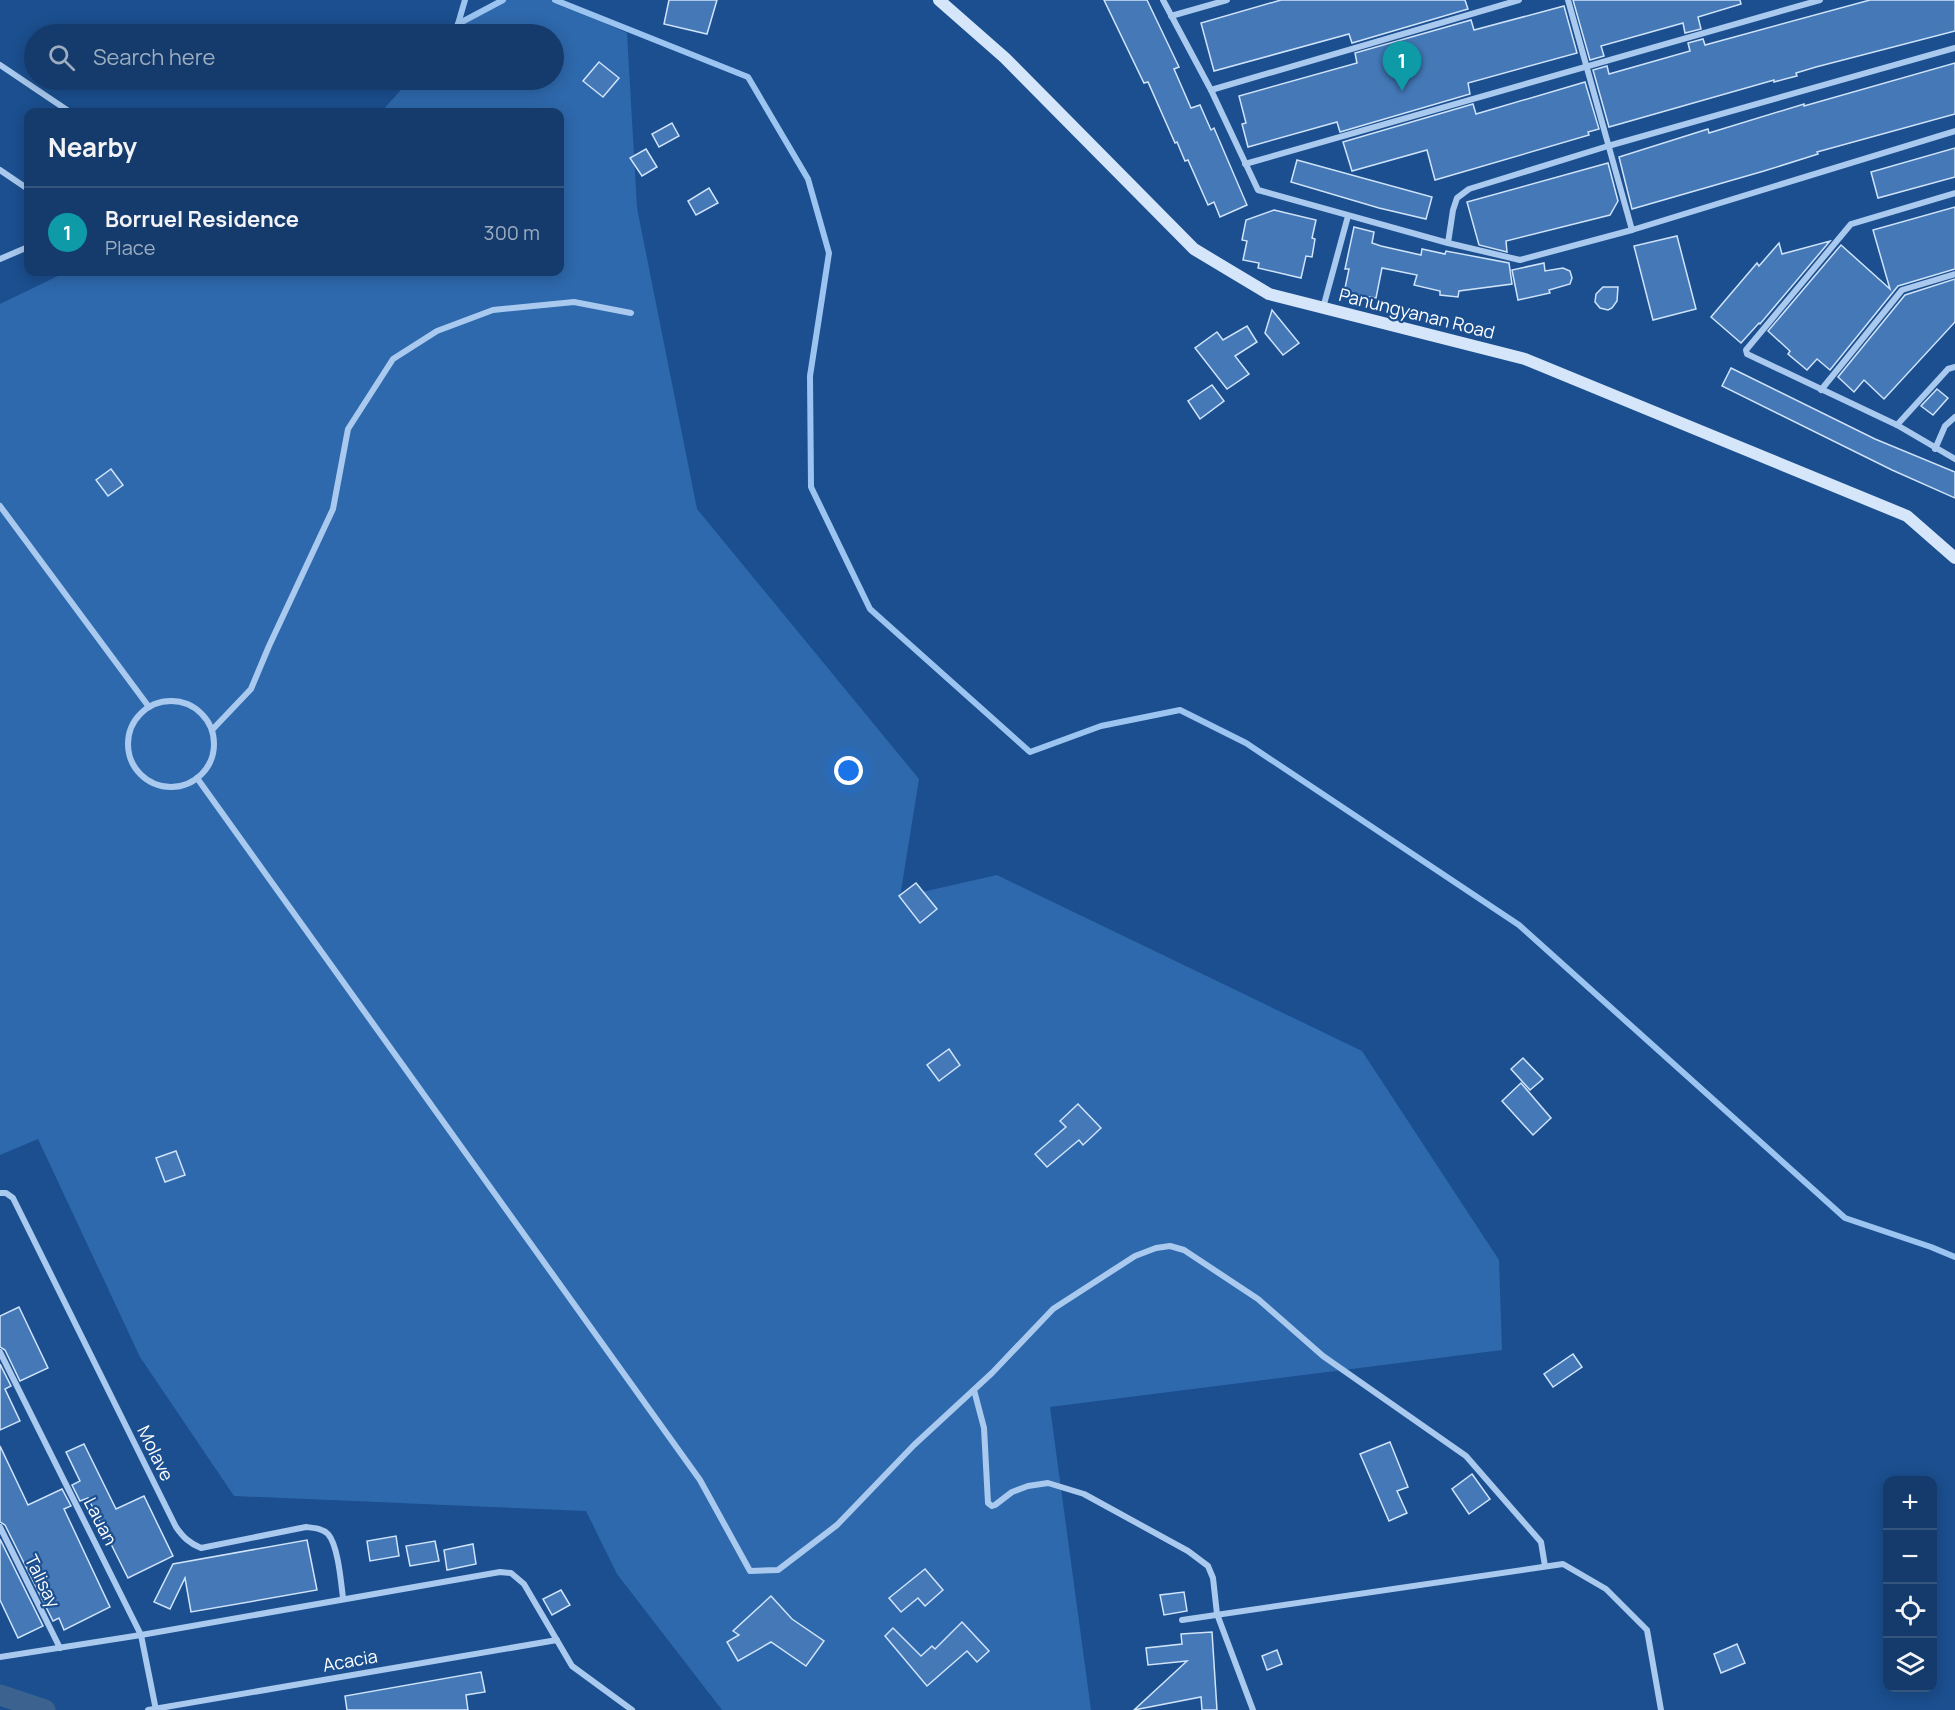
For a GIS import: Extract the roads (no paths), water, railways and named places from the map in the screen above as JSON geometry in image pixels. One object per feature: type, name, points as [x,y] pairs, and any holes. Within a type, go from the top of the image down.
[{"type":"street","name":"Panungyanan Road","points":[[939,0],[1005,58],[1194,249],[1269,294],[1525,359],[1907,516],[1955,558]]},
{"type":"street","points":[[1162,0],[1211,90],[1258,190],[1448,243],[1520,260],[1632,230],[1955,131]]},
{"type":"street","points":[[1171,16],[1227,0]]},
{"type":"street","points":[[1211,90],[1519,0]]},
{"type":"street","points":[[1568,0],[1632,230]]},
{"type":"street","points":[[1245,164],[1820,0]]},
{"type":"street","points":[[1448,243],[1457,198],[1469,189],[1608,146],[1955,48]]},
{"type":"street","points":[[0,65],[24,81]]},
{"type":"street","points":[[37,90],[64,108]]},
{"type":"street","points":[[0,170],[24,186]]},
{"type":"street","points":[[1955,193],[1851,224],[1747,347],[1747,354],[1897,425],[1955,459]]},
{"type":"street","points":[[1323,308],[1348,216]]},
{"type":"street","points":[[0,259],[24,249]]},
{"type":"street","points":[[1821,390],[1902,290],[1955,274]]},
{"type":"street","points":[[212,730],[251,689],[333,509],[348,429],[393,359],[437,331],[493,310],[574,302],[631,313]]},
{"type":"street","points":[[1897,425],[1948,369],[1955,367]]},
{"type":"street","points":[[1935,449],[1945,426],[1955,417]]},
{"type":"street","points":[[0,506],[149,707]]},
{"type":"street","points":[[170,701],[191,706],[207,720],[212,730],[214,740],[210,762],[204,771],[186,784],[164,786],[153,783],[135,768],[130,758],[129,735],[140,715],[149,707],[170,701]]},
{"type":"street","points":[[196,778],[700,1480],[750,1570],[778,1570],[837,1525],[914,1445],[974,1390],[1053,1309],[1134,1256],[1156,1248],[1170,1246],[1184,1250],[1258,1299],[1323,1356],[1466,1456],[1542,1542],[1545,1566]]},
{"type":"street","name":"Molave","points":[[0,1193],[6,1193],[13,1198],[176,1527],[183,1536],[201,1548],[306,1527],[318,1528],[328,1533],[334,1543],[343,1598]]},
{"type":"street","name":"Lauan","points":[[0,1352],[141,1635],[153,1710]]},
{"type":"street","points":[[974,1390],[984,1428],[988,1503],[992,1506],[1012,1492],[1028,1486],[1048,1483],[1084,1494],[1188,1551],[1209,1566],[1213,1578],[1217,1614],[1253,1710]]},
{"type":"street","name":"Talisay","points":[[0,1527],[60,1648]]},
{"type":"street","points":[[1182,1620],[1563,1564],[1606,1589],[1647,1630],[1661,1710]]},
{"type":"street","points":[[0,1657],[141,1635],[500,1572],[511,1573],[524,1584],[572,1666],[632,1710]]},
{"type":"street","name":"Acacia","points":[[153,1710],[557,1640]]},
{"type":"waterway","points":[[458,24],[465,0]]},
{"type":"waterway","points":[[458,24],[503,0]]},
{"type":"waterway","points":[[555,0],[748,77],[808,179],[829,253],[810,376],[811,487],[870,609],[1030,752],[1101,726],[1180,710],[1246,743],[1519,925],[1845,1218],[1955,1257]]},
{"type":"waterway","points":[[0,1695],[45,1710]]},
{"type":"place","name":"Borruel Residence","points":[[1402,91]]}]
